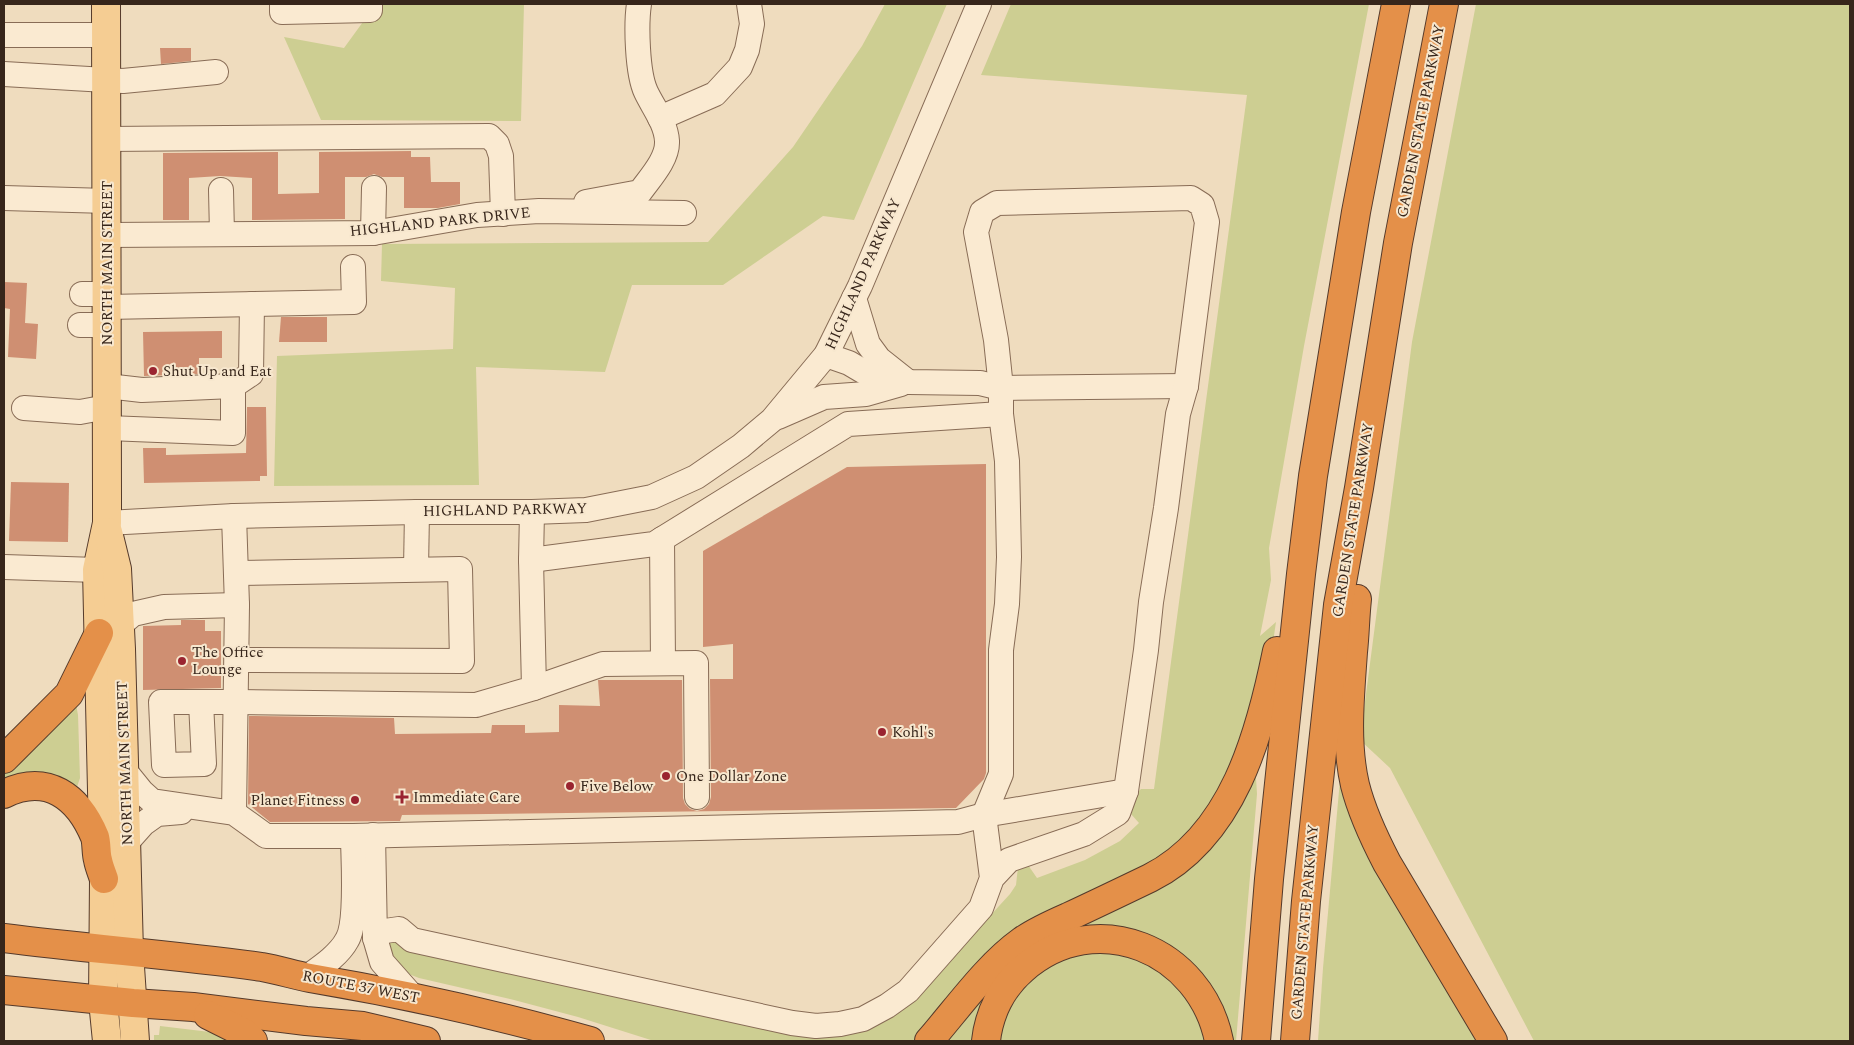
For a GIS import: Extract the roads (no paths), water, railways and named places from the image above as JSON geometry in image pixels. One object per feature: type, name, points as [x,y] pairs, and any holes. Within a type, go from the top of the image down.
[{"type":"highway","points":[[1256,1041],[1269,879],[1313,476],[1356,212],[1396,4]]},
{"type":"highway","name":"GARDEN STATE PARKWAY","points":[[1295,1041],[1306,900],[1338,605],[1359,488],[1398,242],[1444,4]]},
{"type":"highway","points":[[929,1041],[1009,950],[1040,930],[1152,877],[1174,864],[1195,844],[1216,819],[1232,793],[1264,711],[1313,476]]},
{"type":"highway","points":[[1359,488],[1361,528],[1360,577],[1350,704],[1351,756],[1355,785],[1367,822],[1387,863],[1493,1041]]},
{"type":"highway","points":[[4,759],[69,694],[109,629]]},
{"type":"highway","points":[[4,794],[15,788],[30,785],[40,786],[63,795],[77,805],[95,839],[98,861],[104,879]]},
{"type":"highway","points":[[4,918],[46,944]]},
{"type":"highway","name":"ROUTE 37 WEST","points":[[4,938],[116,951],[155,953],[265,968],[413,997],[516,1021],[590,1041]]},
{"type":"highway","points":[[986,1041],[990,1020],[1000,998],[1012,979],[1020,971],[1039,957],[1059,947],[1096,939],[1123,941],[1148,948],[1171,961],[1181,970],[1204,1000],[1219,1041]]},
{"type":"highway","points":[[4,990],[133,1004],[193,1007],[426,1041]]},
{"type":"highway","points":[[193,1007],[246,1034],[252,1041]]},
{"type":"main road","name":"NORTH MAIN STREET","points":[[106,4],[107,235],[101,305],[108,407],[106,523],[97,570],[109,629],[125,771],[127,842],[116,951],[103,1001],[107,1041]]},
{"type":"main road","name":"NORTH MAIN STREET","points":[[106,523],[117,568],[109,629],[104,879],[116,951],[133,1004],[135,1041]]},
{"type":"street","points":[[282,4],[282,12],[370,10],[370,4]]},
{"type":"street","points":[[539,211],[640,192],[663,157],[667,141],[660,118],[645,90],[639,56],[637,31],[639,4]]},
{"type":"street","points":[[660,118],[715,94],[740,67],[747,50],[752,24],[749,4]]},
{"type":"street","name":"HIGHLAND PARKWAY","points":[[106,523],[234,516],[586,510],[652,498],[696,477],[740,446],[772,420],[826,355],[854,298],[979,4]]},
{"type":"street","points":[[4,35],[106,35]]},
{"type":"street","points":[[4,74],[123,81],[216,72]]},
{"type":"street","points":[[107,139],[489,136],[497,144],[501,156],[503,214]]},
{"type":"street","points":[[374,188],[374,233]]},
{"type":"street","points":[[221,190],[222,234]]},
{"type":"street","points":[[4,198],[107,202]]},
{"type":"street","points":[[375,938],[385,931],[399,929],[412,940],[735,1010],[808,1025],[840,1024],[863,1019],[887,1006],[908,991],[981,908],[992,878],[1009,860],[1084,834],[1118,813],[1126,791],[1178,414],[1186,386],[1207,222],[1202,205],[1191,198],[997,203],[982,212],[976,232],[996,340],[1001,388],[1001,414],[1007,462],[1009,557],[1007,604],[1001,650],[1001,774],[984,815],[992,878]]},
{"type":"street","name":"HIGHLAND PARK DRIVE","points":[[107,235],[374,233],[477,215],[539,211],[684,214]]},
{"type":"street","points":[[80,325],[101,305],[354,302],[353,267]]},
{"type":"street","points":[[854,298],[868,344],[879,359],[909,382]]},
{"type":"street","points":[[24,408],[80,412],[108,407],[142,390],[233,386],[251,374],[252,304]]},
{"type":"street","points":[[826,355],[849,363],[871,376],[909,382],[980,383],[1001,388],[1186,386]]},
{"type":"street","points":[[772,420],[824,397],[866,394],[909,382]]},
{"type":"street","points":[[108,407],[233,433],[233,386]]},
{"type":"street","points":[[531,560],[654,544],[848,424],[1001,414]]},
{"type":"street","points":[[416,569],[417,512]]},
{"type":"street","points":[[532,512],[531,560],[534,688]]},
{"type":"street","points":[[234,516],[237,605],[234,813]]},
{"type":"street","points":[[662,539],[663,663]]},
{"type":"street","points":[[4,568],[97,570]]},
{"type":"street","points":[[236,573],[460,569],[462,661],[237,660]]},
{"type":"street","points":[[109,629],[133,614],[164,607],[237,605]]},
{"type":"street","points":[[201,702],[476,706],[603,664],[696,663],[697,812]]},
{"type":"street","points":[[125,771],[152,801],[234,813],[266,836],[363,835],[697,812],[958,822],[984,815],[1126,791]]},
{"type":"street","points":[[127,842],[143,824],[157,814],[210,809]]},
{"type":"street","points":[[363,835],[375,938],[382,962],[413,997]]},
{"type":"street","points":[[307,977],[334,956],[347,941],[353,924],[363,835]]},
{"type":"place","name":"Shut Up and Eat","points":[[153,371]]},
{"type":"place","name":"The Office Lounge","points":[[182,661]]},
{"type":"place","name":"Kohl's","points":[[882,732]]},
{"type":"place","name":"One Dollar Zone","points":[[666,776]]},
{"type":"place","name":"Five Below","points":[[570,786]]},
{"type":"place","name":"Immediate Care","points":[[402,797]]},
{"type":"place","name":"Planet Fitness","points":[[355,800]]}]
